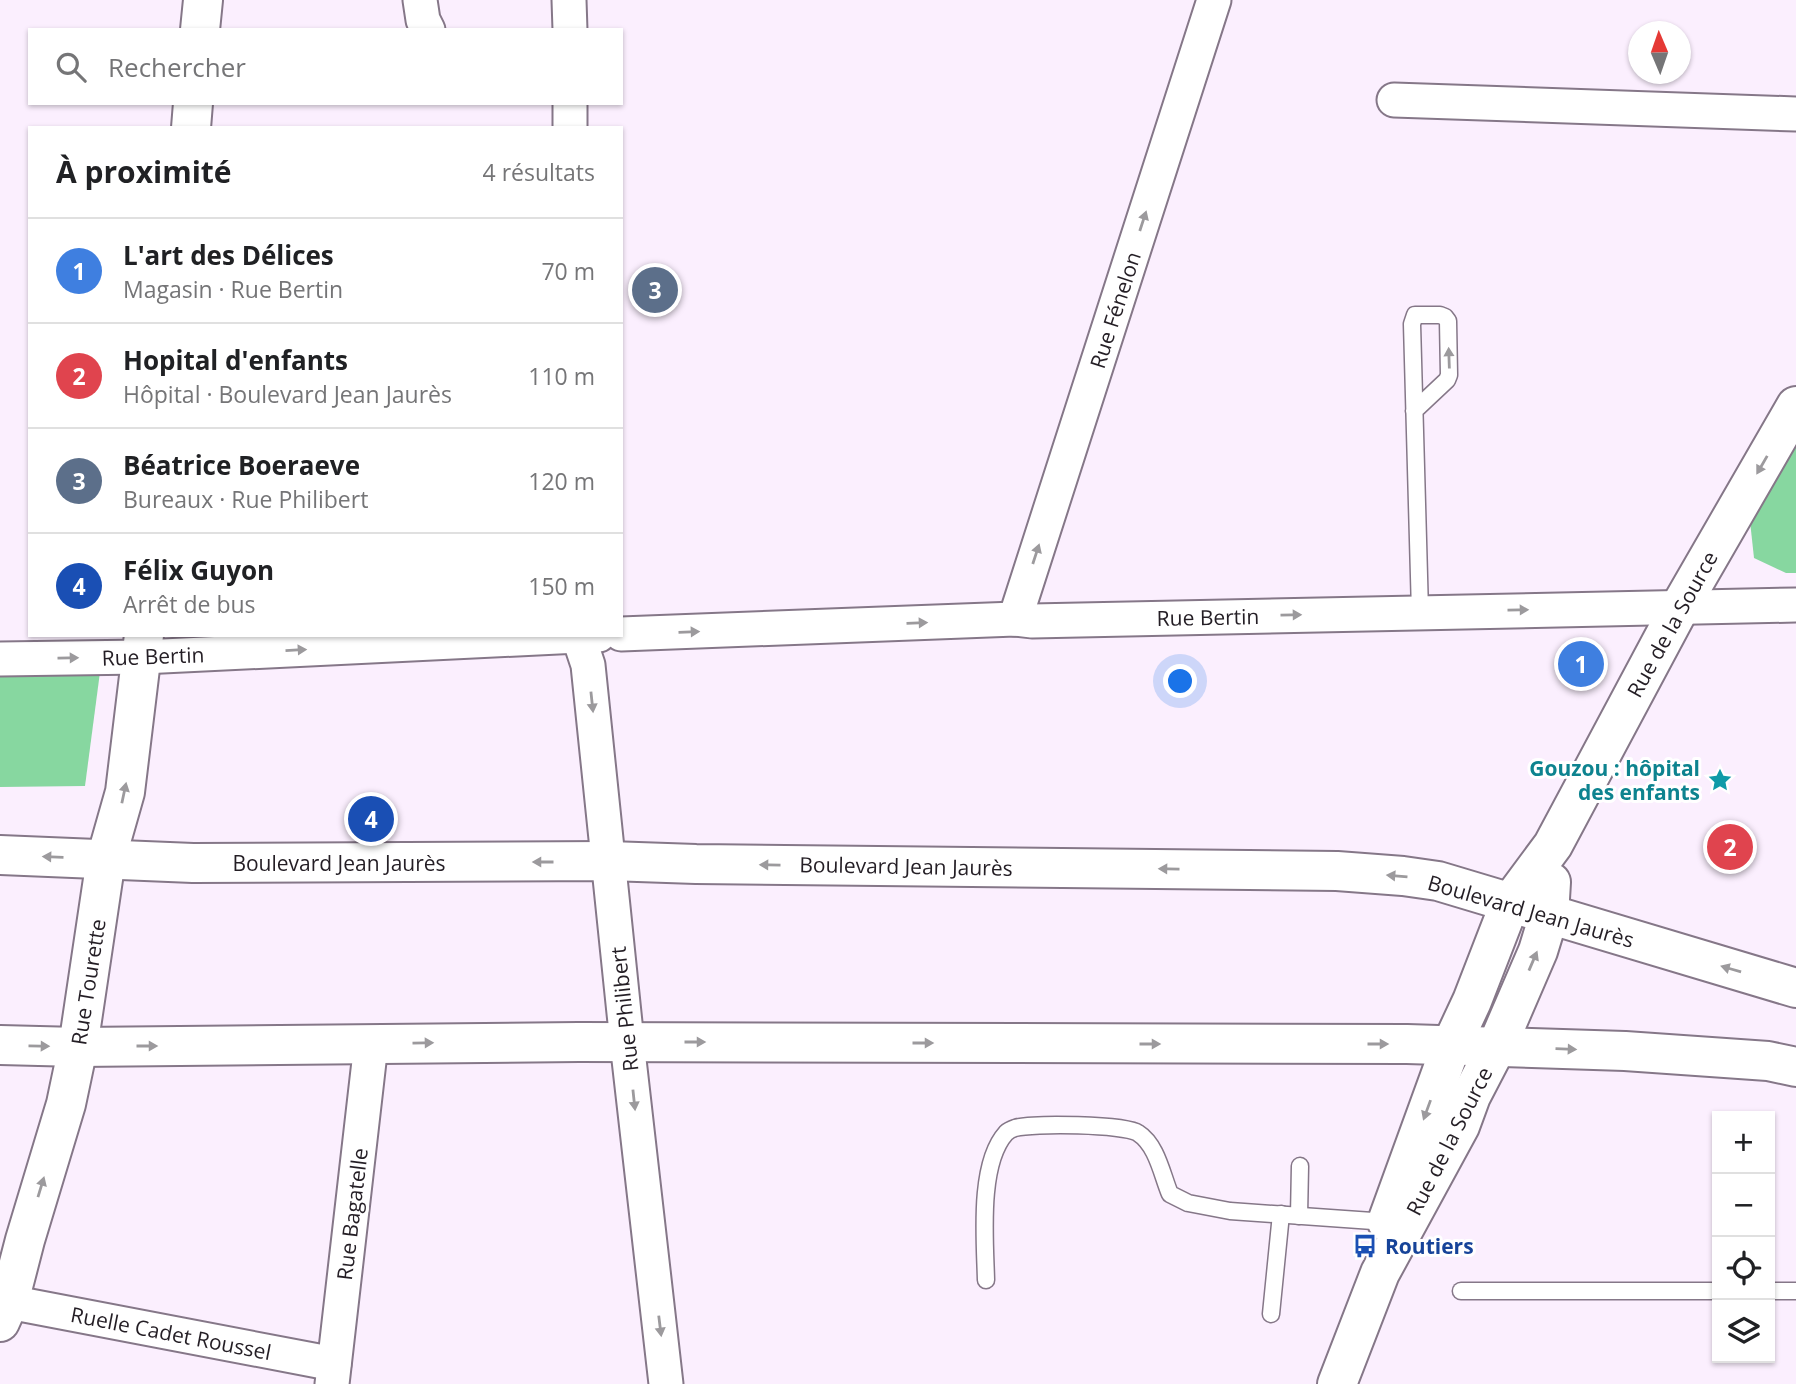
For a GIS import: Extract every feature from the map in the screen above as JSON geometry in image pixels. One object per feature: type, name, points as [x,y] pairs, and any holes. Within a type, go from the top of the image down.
[{"type":"main road","points":[[200,28],[203,0]]},
{"type":"main road","points":[[191,126],[194,105]]},
{"type":"main road","name":"Rue de la Source","points":[[1380,1273],[1387,1222],[1451,1046],[1472,1001],[1510,903],[1553,845],[1679,607],[1796,406]]},
{"type":"main road","name":"Rue Tourette","points":[[4,1312],[13,1238],[66,1104],[78,1047],[106,859],[125,792],[143,646]]},
{"type":"main road","name":"Rue de la Source","points":[[1337,1384],[1380,1273],[1461,1126],[1471,1096],[1497,1046],[1538,951],[1549,915],[1553,845]]},
{"type":"main road","name":"Boulevard Jean Jaurès","points":[[0,855],[193,863],[609,862],[1337,871],[1438,881],[1796,988]]},
{"type":"main road","points":[[0,1045],[78,1047],[627,1042],[1407,1044],[1625,1051],[1768,1061],[1796,1067]]},
{"type":"street","points":[[420,0],[427,28]]},
{"type":"street","points":[[569,0],[570,28]]},
{"type":"street","name":"Rue Fénelon","points":[[1015,619],[1214,0]]},
{"type":"street","points":[[1394,100],[1796,114]]},
{"type":"street","points":[[570,105],[570,126]]},
{"type":"street","name":"Rue Bertin","points":[[623,634],[1015,619],[1032,621],[1796,605]]},
{"type":"street","name":"Rue Bertin","points":[[0,659],[143,646],[534,637]]},
{"type":"street","name":"Rue Philibert","points":[[578,637],[588,665],[666,1384]]},
{"type":"street","name":"Rue Bagatelle","points":[[333,1374],[371,1044]]},
{"type":"street","name":"Ruelle Cadet Roussel","points":[[4,1312],[333,1374]]},
{"type":"lane","points":[[1414,411],[1449,375],[1448,321],[1440,315],[1415,315],[1412,319],[1414,411],[1420,612]]},
{"type":"lane","points":[[986,1280],[987,1179],[994,1153],[1013,1128],[1063,1125],[1121,1127],[1138,1133],[1152,1147],[1170,1194],[1188,1203],[1230,1211],[1387,1222]]},
{"type":"lane","points":[[1299,1216],[1300,1166]]},
{"type":"lane","points":[[1271,1314],[1281,1214]]},
{"type":"lane","points":[[1461,1291],[1712,1291]]},
{"type":"lane","points":[[1775,1291],[1796,1291]]},
{"type":"green space","points":[[1796,442],[1796,573],[1786,573],[1754,558],[1750,521]]},
{"type":"green space","points":[[0,672],[100,672],[85,786],[0,787]]},
{"type":"place","name":"Béatrice Boeraeve","points":[[655,290]]},
{"type":"place","name":"L'art des Délices","points":[[1581,664]]},
{"type":"place","name":"Gouzou : hôpital des enfants","points":[[1720,780]]},
{"type":"place","name":"Félix Guyon","points":[[371,819]]},
{"type":"place","name":"Hopital d'enfants","points":[[1730,847]]},
{"type":"place","name":"Routiers","points":[[1365,1246]]}]
